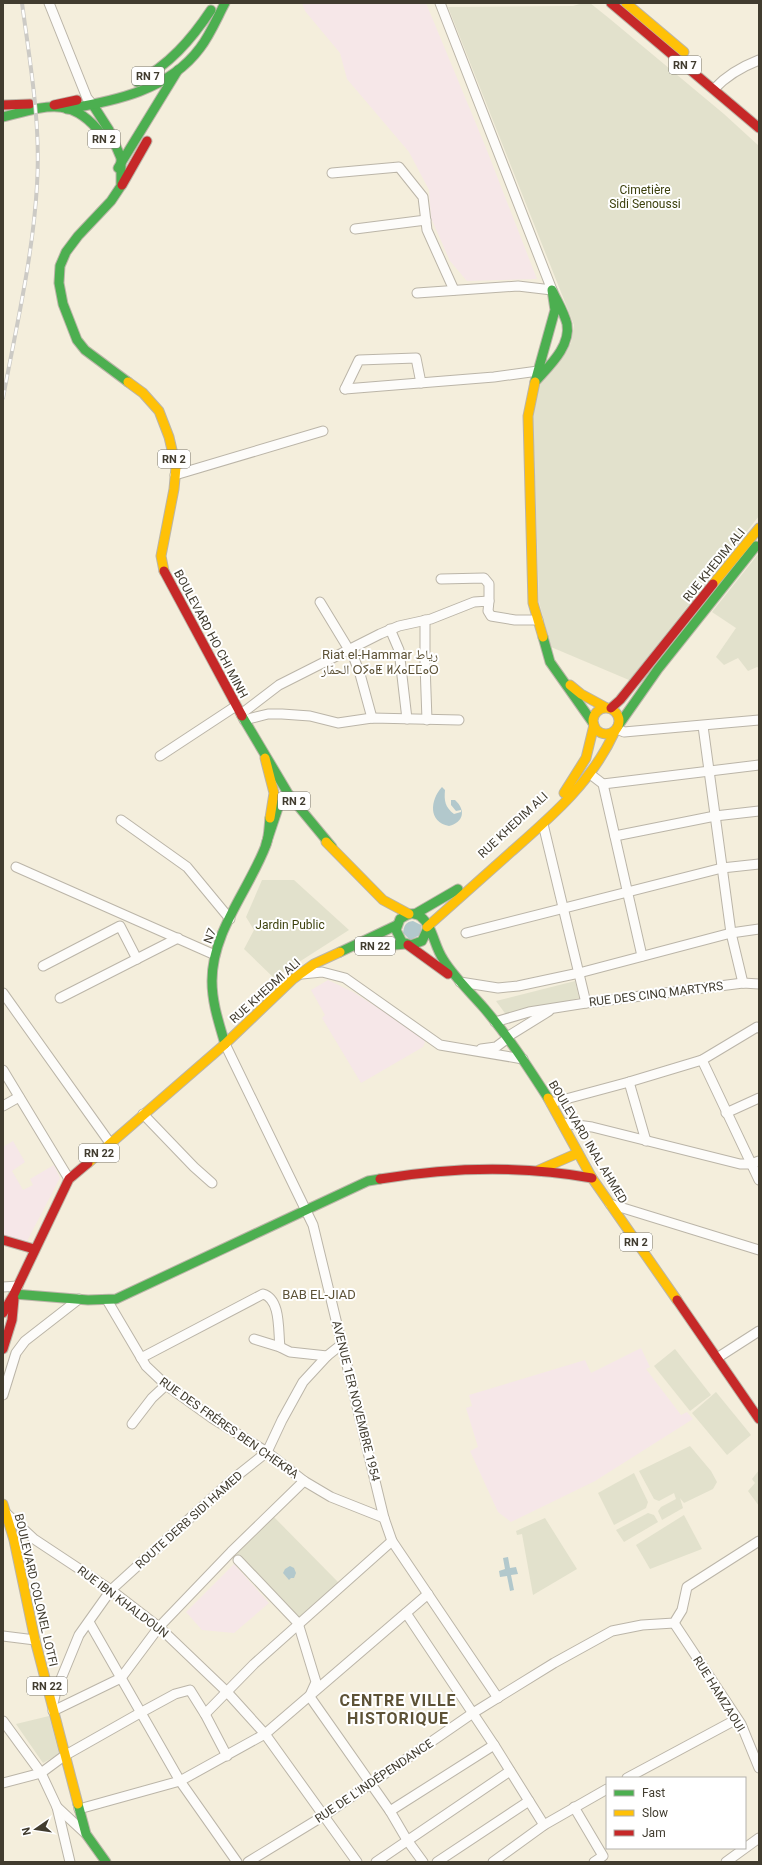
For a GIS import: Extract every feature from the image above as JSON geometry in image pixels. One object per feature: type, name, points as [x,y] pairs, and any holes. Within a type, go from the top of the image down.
[{"type":"main road","name":"RN 7","points":[[67,109],[146,78],[166,63],[187,43],[202,25],[215,3]]},
{"type":"main road","name":"RN 7","points":[[54,105],[122,99],[148,87],[179,69],[190,60],[200,48],[225,3]]},
{"type":"main road","name":"RN 7","points":[[620,4],[691,57]]},
{"type":"main road","name":"RN 7","points":[[620,4],[718,84],[759,128]]},
{"type":"main road","points":[[114,174],[121,165],[179,69],[202,25]]},
{"type":"main road","points":[[160,117],[200,48]]},
{"type":"main road","name":"RN 2","points":[[90,101],[109,130],[121,158],[121,186],[111,201]]},
{"type":"main road","points":[[3,105],[29,104],[42,106]]},
{"type":"main road","name":"RN 2","points":[[54,105],[80,112],[92,121],[102,134],[111,154],[114,174],[111,201]]},
{"type":"main road","points":[[3,117],[42,106],[54,105]]},
{"type":"main road","points":[[121,186],[153,131]]},
{"type":"main road","name":"BOULEVARD HO CHI MINH","points":[[111,201],[78,236],[66,252],[60,266],[59,283],[63,304],[71,328],[85,350],[143,393],[159,411],[169,438],[176,468],[174,489],[161,556],[164,570],[240,713],[263,751]]},
{"type":"main road","points":[[552,290],[555,310],[538,370],[528,416],[533,603],[550,662],[559,677],[597,730],[602,734],[609,734],[617,729],[618,715],[581,694],[559,677]]},
{"type":"main road","points":[[535,382],[557,355],[565,341],[568,326],[552,290]]},
{"type":"main road","name":"RUE KHEDIM ALI","points":[[608,708],[620,700],[759,528]]},
{"type":"main road","name":"RUE KHEDIM ALI","points":[[428,928],[543,824],[590,774],[617,729],[658,669],[759,542]]},
{"type":"main road","points":[[593,724],[593,718],[597,711],[608,708]]},
{"type":"main road","name":"RUE KHEDIM ALI","points":[[412,914],[446,898],[467,883],[532,826],[562,796],[574,780],[586,758],[593,724]]},
{"type":"main road","name":"RN 2","points":[[263,751],[287,796],[293,815],[332,847]]},
{"type":"main road","points":[[263,751],[274,793],[266,844]]},
{"type":"main road","name":"RN 2","points":[[287,796],[332,847],[383,900],[397,925]]},
{"type":"main road","points":[[266,844],[279,805],[287,796]]},
{"type":"main road","points":[[266,844],[280,818],[293,815]]},
{"type":"main road","name":"N7","points":[[225,1044],[215,1010],[212,981],[215,955],[230,919],[266,844]]},
{"type":"main road","name":"RN 2","points":[[383,900],[412,914]]},
{"type":"main road","points":[[412,914],[423,919],[428,928],[422,942],[413,946],[407,945],[399,939],[396,930],[400,919],[412,914]]},
{"type":"main road","name":"RUE KHEDMI ALI","points":[[225,1044],[258,1011],[300,974],[314,964],[343,949],[397,925]]},
{"type":"main road","name":"RN 2","points":[[428,928],[438,952],[459,981]]},
{"type":"main road","name":"RUE KHEDMI ALI","points":[[343,949],[391,944],[407,945]]},
{"type":"main road","name":"RN 2","points":[[407,945],[459,981]]},
{"type":"main road","name":"BOULEVARD INAL AHMED","points":[[459,981],[508,1037],[562,1123],[592,1178],[717,1358],[756,1408],[759,1419]]},
{"type":"main road","name":"RN 22","points":[[3,1313],[16,1290],[34,1249],[69,1179],[225,1044]]},
{"type":"main road","points":[[539,1170],[578,1153]]},
{"type":"main road","points":[[16,1290],[79,1299],[116,1299],[368,1181],[412,1173],[467,1168],[539,1170],[592,1178]]},
{"type":"main road","points":[[3,1240],[34,1249]]},
{"type":"main road","name":"RN 22","points":[[3,1349],[12,1320],[16,1290]]},
{"type":"main road","name":"BOULEVARD COLONEL LOTFI","points":[[3,1504],[35,1640],[78,1809],[86,1834],[106,1862]]},
{"type":"street","points":[[49,3],[90,101]]},
{"type":"street","points":[[417,293],[518,286],[552,290],[440,3]]},
{"type":"street","points":[[718,84],[738,69],[759,60]]},
{"type":"street","points":[[332,173],[399,167],[423,197],[427,230],[454,290]]},
{"type":"street","points":[[355,229],[426,220]]},
{"type":"street","points":[[420,383],[416,358],[359,360],[345,389],[360,388],[494,377],[538,370]]},
{"type":"street","points":[[175,475],[323,431]]},
{"type":"street","points":[[441,579],[484,578],[489,584],[488,610],[491,616],[515,620],[538,620]]},
{"type":"street","points":[[160,756],[240,713],[279,685],[390,629],[425,620],[474,602],[488,601]]},
{"type":"street","points":[[320,602],[349,649],[360,674],[372,718]]},
{"type":"street","points":[[425,620],[427,720]]},
{"type":"street","points":[[390,629],[399,650],[407,719]]},
{"type":"street","points":[[240,713],[310,716],[338,723],[372,718],[459,720]]},
{"type":"street","points":[[617,729],[624,732],[759,720]]},
{"type":"street","points":[[703,726],[731,933],[743,984]]},
{"type":"street","points":[[603,784],[759,765]]},
{"type":"street","points":[[590,774],[603,784],[629,892],[642,956]]},
{"type":"street","points":[[615,836],[715,816],[759,811]]},
{"type":"street","points":[[121,820],[188,867],[230,919]]},
{"type":"street","points":[[543,824],[586,1003]]},
{"type":"street","points":[[466,933],[563,910],[722,868],[759,864]]},
{"type":"street","points":[[16,867],[215,955]]},
{"type":"street","points":[[42,966],[120,926],[124,915]]},
{"type":"street","points":[[120,926],[137,959]]},
{"type":"street","points":[[459,981],[498,988],[511,988],[579,973],[731,933],[759,929]]},
{"type":"street","points":[[60,998],[178,938]]},
{"type":"street","points":[[300,974],[322,972],[345,978],[440,1045],[502,1057],[523,1059]]},
{"type":"street","name":"RUE DES CINQ MARTYRS","points":[[554,1009],[586,1003],[743,984],[759,984]]},
{"type":"street","points":[[3,993],[110,1143]]},
{"type":"street","points":[[469,1050],[492,1048],[534,1019],[554,1009]]},
{"type":"street","points":[[495,1022],[529,1012],[554,1009]]},
{"type":"street","points":[[550,1103],[629,1082],[702,1060],[746,1033],[757,1027],[759,1028]]},
{"type":"street","name":"AVENUE 1ER NOVEMBRE 1954","points":[[225,1044],[313,1225],[384,1518],[392,1541],[498,1698]]},
{"type":"street","points":[[702,1060],[726,1113],[755,1163],[759,1180]]},
{"type":"street","points":[[3,1070],[69,1179]]},
{"type":"street","points":[[629,1082],[646,1141]]},
{"type":"street","points":[[3,1106],[19,1097]]},
{"type":"street","points":[[726,1113],[759,1098]]},
{"type":"street","points":[[143,1114],[194,1167],[212,1183]]},
{"type":"street","points":[[562,1123],[592,1127],[740,1164],[755,1163]]},
{"type":"street","points":[[610,1204],[759,1250]]},
{"type":"street","points":[[3,1287],[16,1290]]},
{"type":"street","points":[[141,1358],[262,1294],[266,1295],[274,1304],[277,1312],[280,1346]]},
{"type":"street","points":[[3,1395],[16,1353],[25,1341],[79,1299]]},
{"type":"street","name":"RUE DES FRÉRES BEN CHEKRA","points":[[107,1300],[146,1366],[166,1385],[212,1418],[267,1452],[304,1481],[331,1497],[384,1518]]},
{"type":"street","points":[[717,1358],[759,1331]]},
{"type":"street","points":[[254,1339],[280,1346],[290,1352],[327,1356]]},
{"type":"street","name":"ROUTE DERB SIDI HAMED","points":[[53,1709],[56,1691],[79,1635],[111,1590],[233,1479],[267,1452],[282,1420],[303,1382],[327,1356],[342,1344]]},
{"type":"street","points":[[132,1424],[152,1398],[166,1385]]},
{"type":"street","points":[[53,1709],[121,1678],[159,1627],[230,1552],[304,1481]]},
{"type":"street","name":"RUE IBN KHALDOUN","points":[[5,1513],[34,1539],[111,1590],[159,1627],[227,1692],[265,1734],[357,1862]]},
{"type":"street","points":[[206,1714],[298,1623],[392,1541]]},
{"type":"street","points":[[674,1623],[682,1610],[687,1587],[759,1541]]},
{"type":"street","points":[[238,1560],[298,1623],[316,1682],[310,1697]]},
{"type":"street","points":[[78,1809],[180,1781],[265,1734],[310,1697],[428,1594]]},
{"type":"street","points":[[406,1613],[494,1745],[544,1825]]},
{"type":"street","points":[[89,1622],[180,1781],[237,1862]]},
{"type":"street","name":"RUE DE L'INDÉPENDANCE","points":[[248,1862],[324,1815],[473,1713],[554,1663],[612,1631],[642,1625],[674,1623]]},
{"type":"street","name":"RUE HAMZAOUI","points":[[674,1623],[741,1724],[759,1768]]},
{"type":"street","points":[[3,1636],[35,1640]]},
{"type":"street","points":[[3,1783],[41,1773],[64,1756],[140,1713],[175,1694],[190,1690],[206,1714],[227,1756]]},
{"type":"street","points":[[310,1697],[390,1811],[407,1840],[423,1862]]},
{"type":"street","points":[[629,1777],[737,1719]]},
{"type":"street","points":[[3,1721],[41,1773],[56,1807],[70,1862]]},
{"type":"street","points":[[390,1811],[494,1745]]},
{"type":"street","points":[[376,1862],[510,1771]]},
{"type":"street","points":[[493,1862],[544,1825],[606,1790]]},
{"type":"street","points":[[437,1862],[529,1801]]},
{"type":"street","points":[[56,1807],[86,1834]]},
{"type":"street","points":[[574,1807],[603,1856],[594,1862]]},
{"type":"street","points":[[746,1847],[759,1838]]},
{"type":"street","points":[[726,1862],[744,1849]]},
{"type":"shaded area","points":[[302,3],[426,3],[486,148],[537,279],[467,281],[450,261],[431,218],[429,190],[409,152],[347,79],[340,53],[305,11]]},
{"type":"shaded area","points":[[442,787],[445,790],[445,801],[449,809],[454,814],[461,812],[461,810],[456,811],[451,805],[451,800],[455,800],[459,804],[462,812],[458,822],[449,826],[442,824],[437,820],[433,810],[435,798]]},
{"type":"shaded area","points":[[413,921],[421,925],[422,934],[410,940],[403,933],[403,931],[404,926],[407,923]]},
{"type":"shaded area","points":[[328,980],[353,992],[424,1037],[425,1042],[423,1047],[361,1083],[322,1018],[325,1015],[311,990]]},
{"type":"shaded area","points":[[13,1141],[25,1162],[12,1171],[23,1190],[33,1185],[30,1179],[54,1165],[60,1178],[26,1243],[3,1235],[3,1147]]},
{"type":"shaded area","points":[[641,1348],[650,1367],[646,1369],[681,1415],[687,1412],[693,1419],[595,1481],[511,1522],[498,1512],[470,1451],[478,1447],[466,1408],[472,1406],[469,1395],[585,1360],[591,1373]]},
{"type":"shaded area","points":[[508,1557],[510,1568],[516,1567],[518,1574],[511,1575],[514,1590],[510,1591],[507,1576],[500,1577],[499,1571],[505,1569],[503,1558]]},
{"type":"shaded area","points":[[234,1564],[269,1603],[234,1633],[202,1630],[186,1612]]},
{"type":"shaded area","points":[[290,1566],[294,1568],[296,1573],[294,1578],[289,1580],[283,1573],[285,1569]]},
{"type":"green space","name":"Cimetière Sidi Senoussi","points":[[583,3],[590,3],[610,19],[724,114],[759,146],[759,516],[629,680],[551,647],[539,602],[533,416],[539,386],[562,358],[571,343],[574,325],[448,7],[573,6]]},
{"type":"green space","points":[[759,553],[759,668],[757,667],[748,671],[738,658],[724,665],[716,657],[736,628],[712,612]]},
{"type":"green space","name":"Jardin Public","points":[[262,880],[294,880],[349,930],[274,978],[244,949],[254,930],[246,917]]},
{"type":"green space","points":[[575,981],[579,998],[507,1016],[496,1001]]},
{"type":"green space","points":[[675,1349],[711,1395],[690,1411],[654,1366]]},
{"type":"green space","points":[[716,1392],[751,1435],[727,1455],[692,1413]]},
{"type":"green space","points":[[690,1446],[711,1471],[717,1482],[713,1489],[684,1503],[680,1498],[683,1508],[662,1520],[658,1511],[661,1507],[676,1499],[674,1493],[659,1501],[654,1499],[639,1471]]},
{"type":"green space","points":[[759,1470],[759,1506],[748,1491],[755,1483],[752,1479]]},
{"type":"green space","points":[[634,1473],[648,1502],[646,1508],[614,1525],[598,1493]]},
{"type":"green space","points":[[648,1513],[654,1515],[658,1522],[624,1542],[616,1530]]},
{"type":"green space","points":[[271,1514],[339,1583],[295,1625],[229,1555]]},
{"type":"green space","points":[[684,1515],[702,1549],[650,1569],[636,1545]]},
{"type":"green space","points":[[545,1518],[577,1569],[533,1595],[522,1534],[517,1535],[516,1531]]},
{"type":"green space","points":[[49,1716],[59,1754],[43,1763],[16,1724]]},
{"type":"railway","points":[[3,398],[28,265],[37,185],[38,162],[36,116],[22,3]]},
{"type":"traffic: fast","points":[[67,109],[122,97],[157,84],[173,74],[187,62],[204,43],[225,3]]},
{"type":"traffic: fast","points":[[137,82],[169,60],[196,32],[211,10]]},
{"type":"traffic: fast","points":[[118,168],[178,70]]},
{"type":"traffic: fast","points":[[93,105],[109,130],[121,158],[121,186],[111,201],[78,236],[66,252],[60,266],[59,283],[63,304],[77,340],[85,350],[128,382]]},
{"type":"traffic: fast","points":[[3,117],[45,107],[69,109],[80,114],[91,122],[102,135]]},
{"type":"traffic: fast","points":[[552,290],[566,320],[566,341],[552,363],[535,382],[555,310],[552,290]]},
{"type":"traffic: fast","points":[[618,726],[658,669],[756,546]]},
{"type":"traffic: fast","points":[[543,637],[550,662],[593,723]]},
{"type":"traffic: fast","points":[[242,716],[289,795],[332,847]]},
{"type":"traffic: fast","points":[[266,844],[279,805],[289,795]]},
{"type":"traffic: fast","points":[[225,1044],[213,997],[212,981],[214,963],[218,945],[225,928],[259,862],[266,845],[270,818]]},
{"type":"traffic: fast","points":[[415,914],[458,889]]},
{"type":"traffic: fast","points":[[428,928],[422,941],[411,945],[402,942],[396,930],[400,919],[410,914],[420,916],[424,920],[428,925],[440,954],[447,966],[501,1030],[548,1098]]},
{"type":"traffic: fast","points":[[340,952],[397,925]]},
{"type":"traffic: fast","points":[[358,948],[406,944]]},
{"type":"traffic: fast","points":[[14,1294],[88,1300],[116,1299],[368,1181],[380,1179]]},
{"type":"traffic: fast","points":[[78,1804],[86,1834],[106,1862]]},
{"type":"traffic: slow","points":[[626,3],[684,52]]},
{"type":"traffic: slow","points":[[128,382],[143,393],[159,411],[169,437],[176,467],[174,489],[161,556],[164,571]]},
{"type":"traffic: slow","points":[[535,382],[528,416],[533,603],[543,637]]},
{"type":"traffic: slow","points":[[713,584],[759,528]]},
{"type":"traffic: slow","points":[[570,685],[581,694],[605,707]]},
{"type":"traffic: slow","points":[[606,708],[615,712],[619,721],[615,730],[606,734],[597,730],[593,721],[597,712],[606,708]]},
{"type":"traffic: slow","points":[[564,793],[586,758],[594,725]]},
{"type":"traffic: slow","points":[[427,927],[541,825],[570,797],[595,766],[615,731]]},
{"type":"traffic: slow","points":[[265,758],[274,793],[270,818]]},
{"type":"traffic: slow","points":[[326,842],[383,900],[409,914]]},
{"type":"traffic: slow","points":[[88,1163],[225,1044],[293,979],[314,964],[340,952]]},
{"type":"traffic: slow","points":[[548,1098],[592,1178],[677,1300]]},
{"type":"traffic: slow","points":[[539,1170],[578,1153]]},
{"type":"traffic: slow","points":[[3,1504],[14,1540],[35,1640],[78,1804]]},
{"type":"traffic: jam","points":[[611,3],[759,128]]},
{"type":"traffic: jam","points":[[54,105],[77,100]]},
{"type":"traffic: jam","points":[[3,105],[30,104]]},
{"type":"traffic: jam","points":[[122,185],[147,141]]},
{"type":"traffic: jam","points":[[164,571],[242,716]]},
{"type":"traffic: jam","points":[[611,708],[620,700],[713,584]]},
{"type":"traffic: jam","points":[[408,945],[448,974]]},
{"type":"traffic: jam","points":[[3,1313],[14,1294],[69,1179],[88,1163]]},
{"type":"traffic: jam","points":[[380,1179],[433,1172],[486,1169],[539,1171],[592,1178]]},
{"type":"traffic: jam","points":[[3,1240],[34,1249]]},
{"type":"traffic: jam","points":[[3,1349],[12,1320],[14,1299]]},
{"type":"traffic: jam","points":[[677,1300],[759,1419]]},
{"type":"district","name":"Riat el-Hammar رياط الحمّار ⵔⵢⴰⵟ ⵍⵃⴰⵎⵎⴰⵔ","points":[[380,662]]},
{"type":"district","name":"BAB EL-JIAD","points":[[319,1294]]},
{"type":"district","name":"CENTRE VILLE HISTORIQUE","points":[[398,1709]]}]
